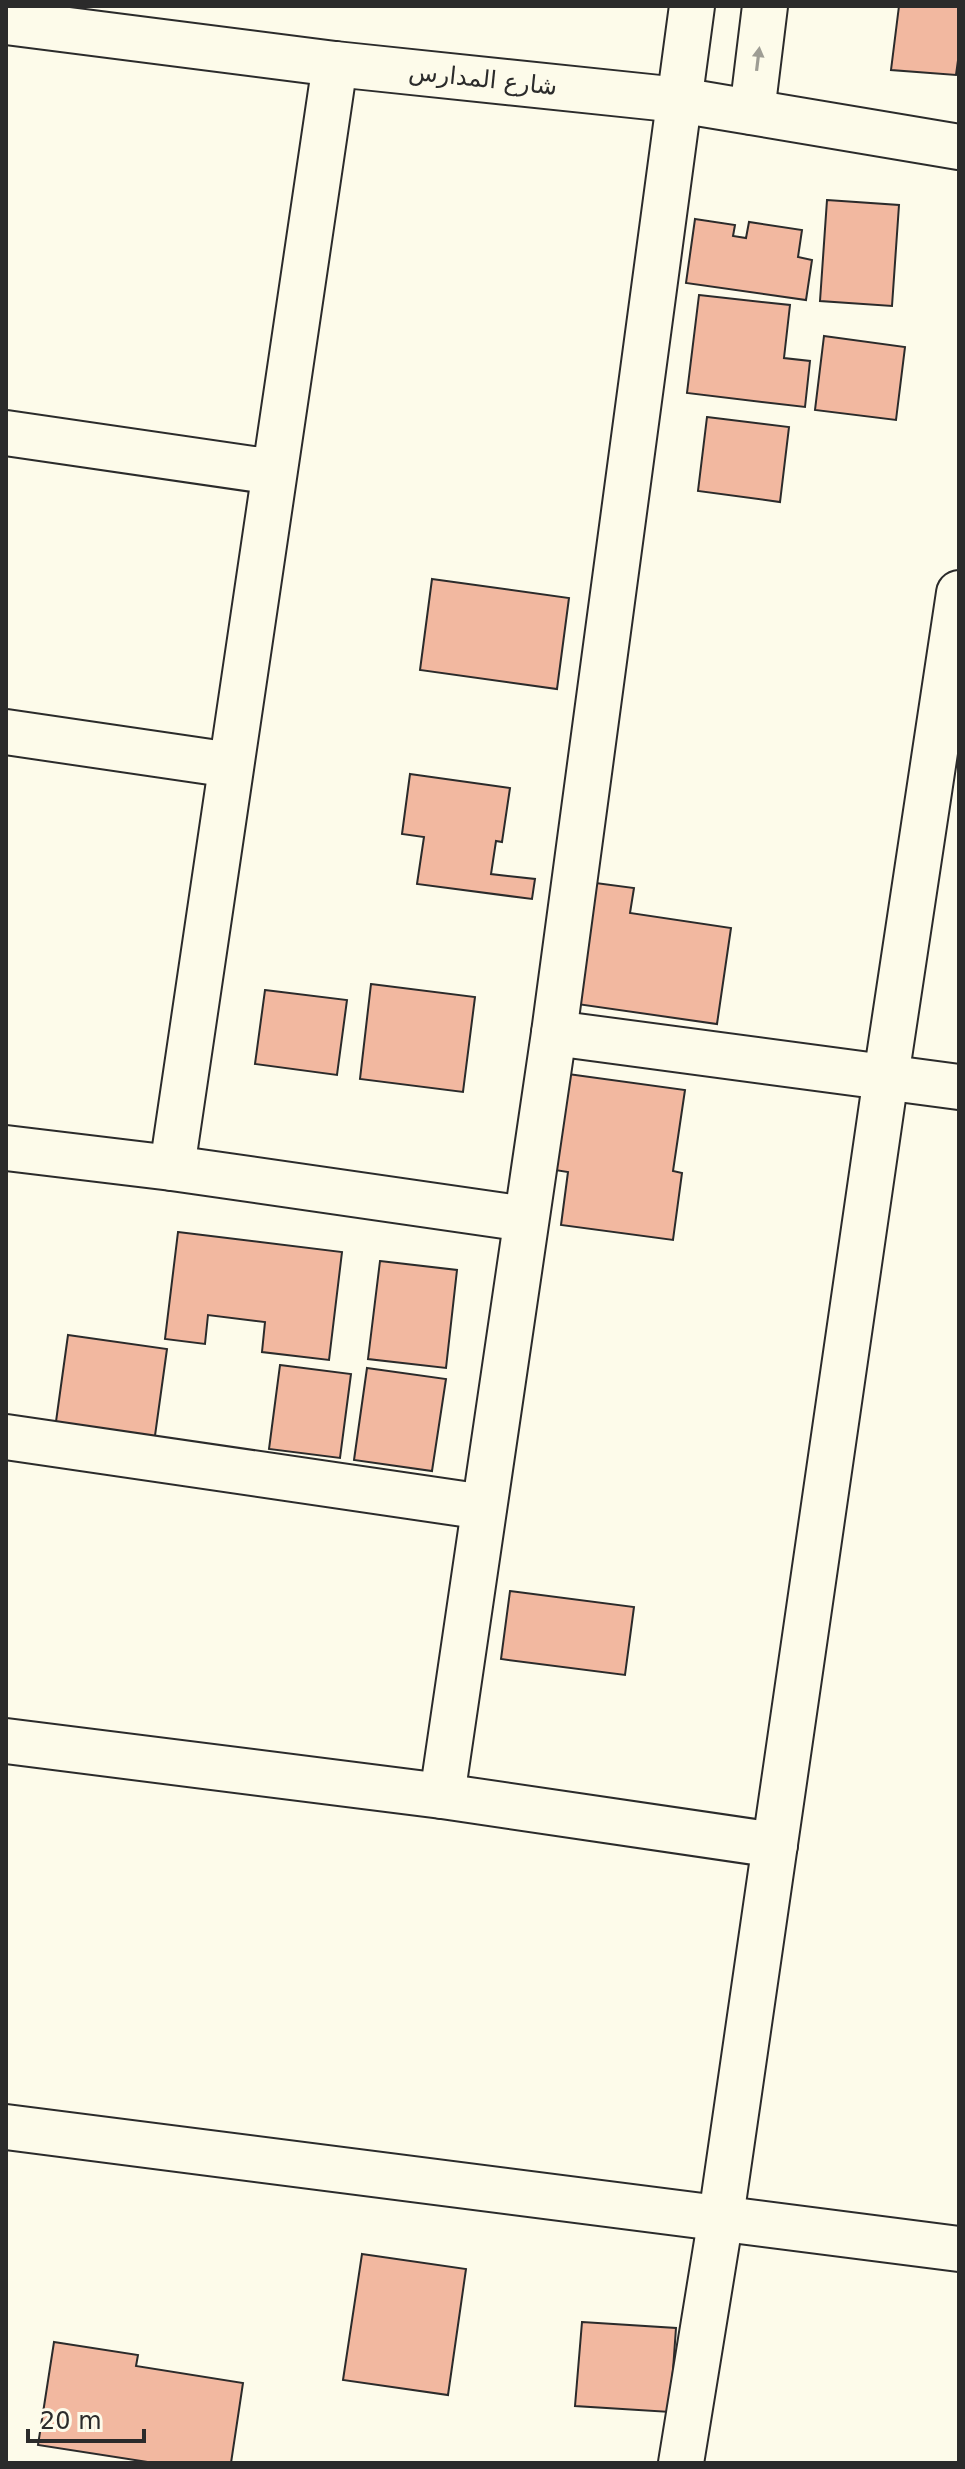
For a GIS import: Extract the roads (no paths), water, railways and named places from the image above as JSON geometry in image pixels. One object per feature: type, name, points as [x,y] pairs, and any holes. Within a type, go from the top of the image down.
[{"type":"street","points":[[442,1796],[554,1033],[692,6]]},
{"type":"street","points":[[752,112],[765,6]]},
{"type":"street","name":"شارع المدارس","points":[[6,22],[335,64],[679,100],[959,147]]},
{"type":"street","points":[[172,1168],[335,64]]},
{"type":"street","points":[[6,433],[274,472]]},
{"type":"street","points":[[681,2463],[721,2217],[959,593]]},
{"type":"street","points":[[6,732],[231,765]]},
{"type":"street","points":[[554,1033],[959,1087]]},
{"type":"street","points":[[6,1148],[172,1168],[526,1219]]},
{"type":"street","points":[[6,1437],[484,1507]]},
{"type":"street","points":[[6,1741],[442,1796],[775,1845]]},
{"type":"street","points":[[6,2127],[959,2249]]}]
